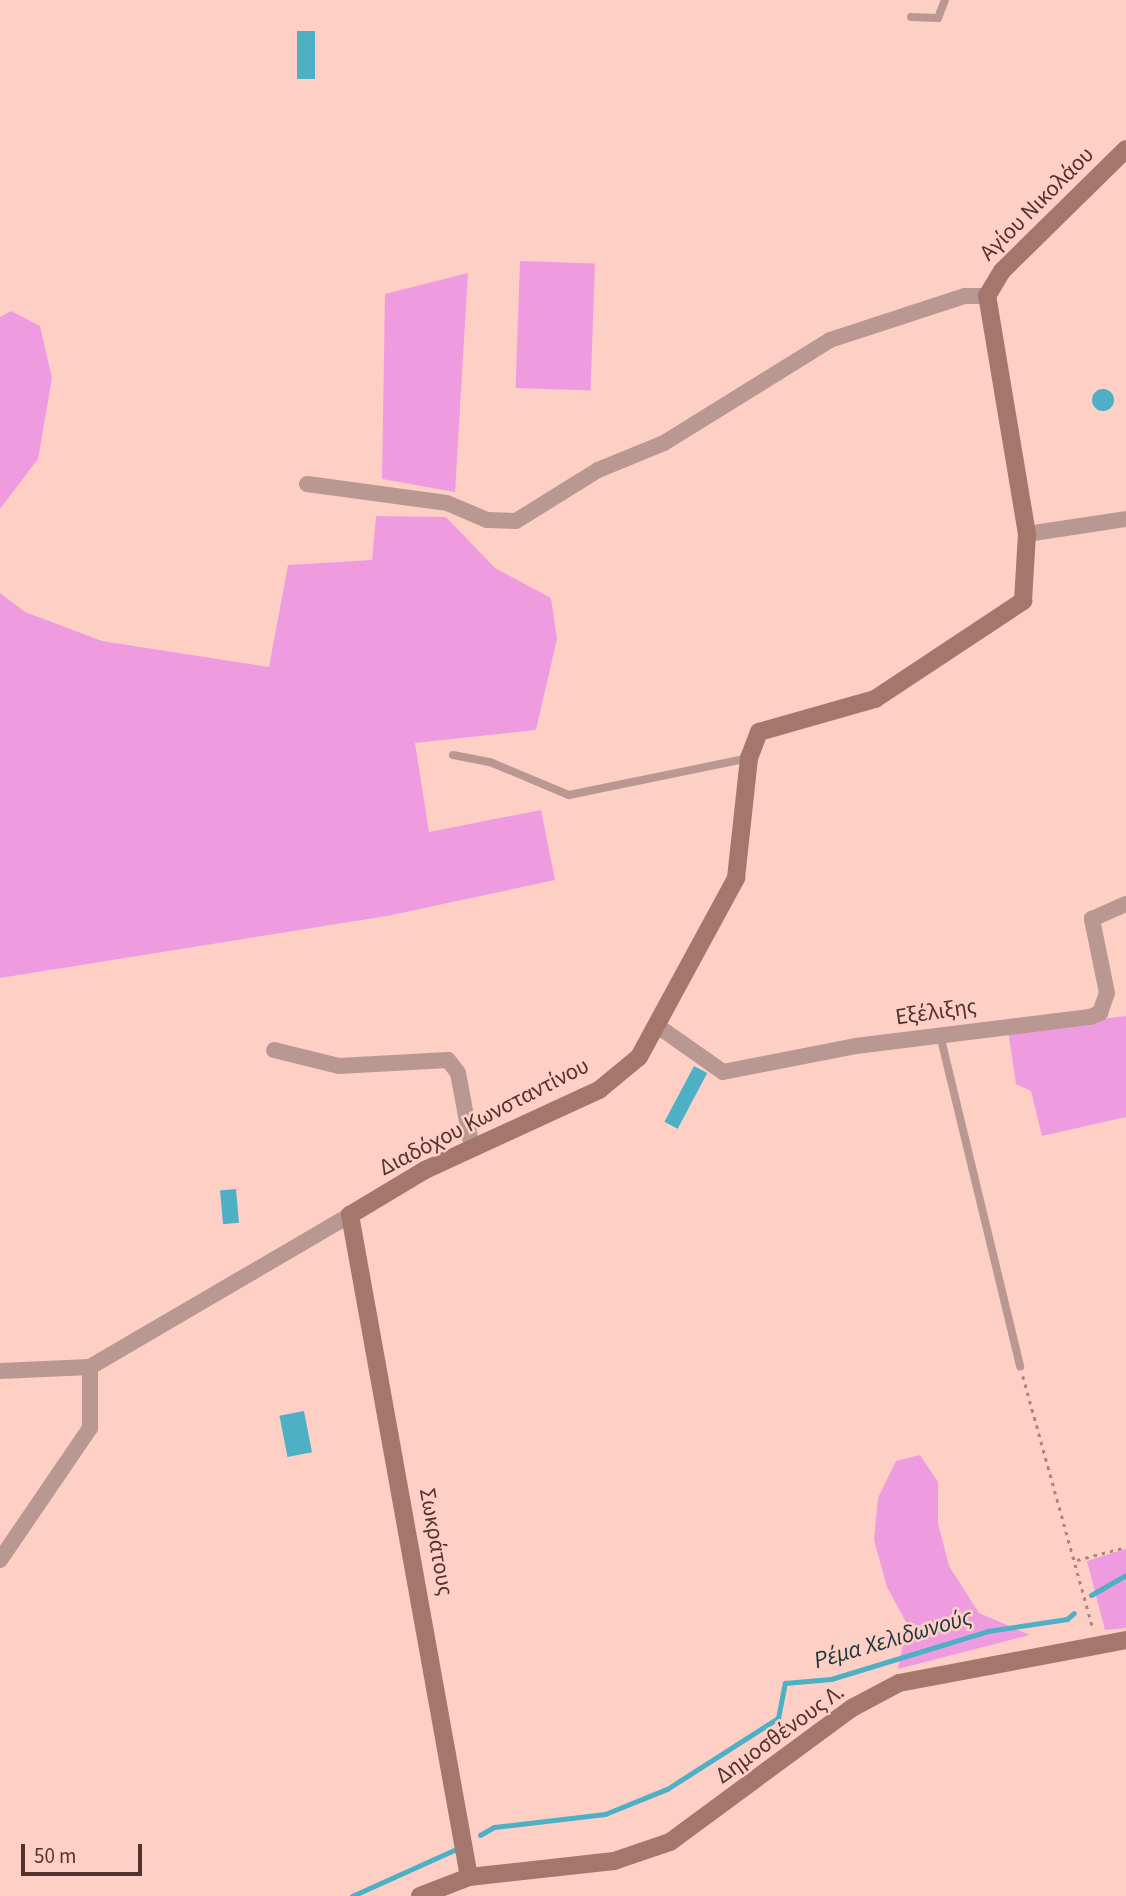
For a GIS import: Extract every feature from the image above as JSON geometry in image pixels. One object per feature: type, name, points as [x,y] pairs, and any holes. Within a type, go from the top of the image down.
[{"type":"street","name":"Αγίου Νικολάου","points":[[987,296],[1002,271],[1126,149]]},
{"type":"street","points":[[307,484],[447,503],[487,520],[516,521],[598,470],[664,443],[830,340],[965,296],[987,296]]},
{"type":"street","name":"Διαδόχου Κωνσταντίνου","points":[[350,1215],[472,1148],[599,1090],[639,1057],[659,1027],[736,878],[748,758],[759,732],[875,699],[1001,622],[1023,601],[1027,534],[987,296]]},
{"type":"street","points":[[1027,534],[1126,519]]},
{"type":"street","name":"Εξέλιξης","points":[[659,1027],[723,1072],[940,1035],[1100,1013],[1107,993],[1092,919],[1126,904]]},
{"type":"street","points":[[274,1050],[339,1066],[449,1060],[458,1073],[472,1148]]},
{"type":"street","points":[[0,1371],[90,1367],[350,1215]]},
{"type":"street","name":"Σωκράτους","points":[[350,1215],[469,1877]]},
{"type":"street","points":[[0,1560],[90,1428],[90,1367]]},
{"type":"street","name":"Δημοσθένους Λ.","points":[[420,1896],[469,1877],[614,1861],[670,1842],[852,1708],[899,1683],[1099,1642],[1126,1640]]},
{"type":"lane","points":[[911,17],[938,18],[945,0]]},
{"type":"lane","points":[[453,755],[491,762],[569,795],[748,758]]},
{"type":"lane","points":[[940,1035],[1020,1366]]},
{"type":"path","points":[[1020,1366],[1077,1560],[1080,1600],[1099,1642]]},
{"type":"path","points":[[1077,1560],[1126,1547]]},
{"type":"shaded area","points":[[520,261],[595,264],[591,391],[516,388]]},
{"type":"shaded area","points":[[468,273],[455,492],[382,479],[385,294]]},
{"type":"shaded area","points":[[11,311],[40,326],[52,378],[38,459],[0,509],[0,317]]},
{"type":"shaded area","points":[[376,516],[446,517],[495,568],[551,598],[557,639],[536,730],[415,743],[429,832],[541,810],[555,880],[387,916],[0,978],[0,593],[25,612],[102,641],[269,667],[288,565],[372,560]]},
{"type":"shaded area","points":[[1126,1016],[1126,1117],[1042,1136],[1031,1091],[1016,1084],[1008,1030]]},
{"type":"shaded area","points":[[920,1455],[938,1482],[938,1523],[949,1566],[979,1613],[1030,1635],[898,1669],[907,1624],[887,1587],[874,1540],[878,1498],[896,1461]]},
{"type":"shaded area","points":[[1126,1549],[1126,1628],[1105,1630],[1087,1561]]},
{"type":"water","points":[[297,31],[315,31],[315,79],[297,79]]},
{"type":"water","points":[[1103,389],[1111,392],[1114,400],[1111,408],[1103,411],[1095,408],[1092,400],[1095,392]]},
{"type":"water","points":[[694,1066],[707,1073],[678,1129],[664,1122]]},
{"type":"water","points":[[236,1189],[239,1223],[223,1224],[220,1190]]},
{"type":"water","points":[[304,1411],[312,1452],[287,1457],[279,1416]]},
{"type":"waterway","name":"Ρέμα Χελιδωνούς","points":[[1091,1595],[1126,1575]]},
{"type":"waterway","name":"Ρέμα Χελιδωνούς","points":[[480,1835],[494,1827],[605,1814],[667,1789],[778,1718],[785,1683],[831,1679],[988,1631],[1067,1619],[1074,1613]]},
{"type":"waterway","name":"Ρέμα Χελιδωνούς","points":[[352,1896],[454,1850]]}]
